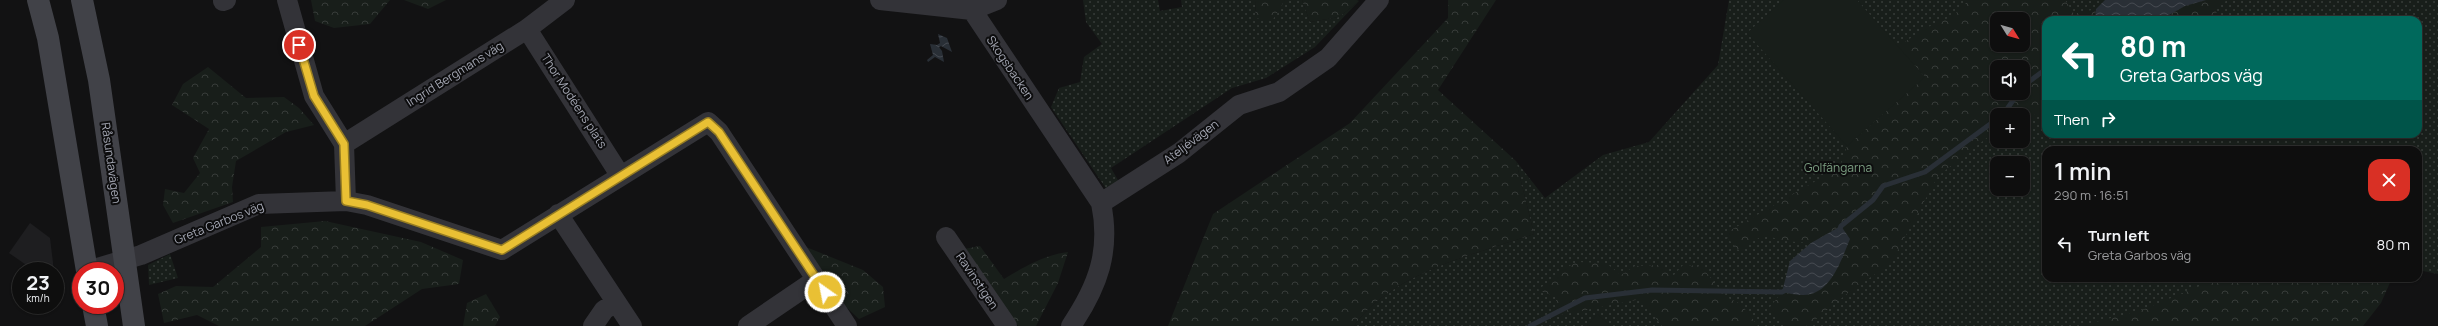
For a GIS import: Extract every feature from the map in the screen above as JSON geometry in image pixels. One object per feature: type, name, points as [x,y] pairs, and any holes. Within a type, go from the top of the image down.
[{"type":"street","points":[[38,0],[48,38],[85,262]]},
{"type":"street","name":"Råsundavägen","points":[[82,0],[99,80],[134,326]]},
{"type":"street","points":[[287,0],[314,96],[344,144],[346,201]]},
{"type":"street","name":"Ingrid Bergmans väg","points":[[344,144],[527,29],[565,0]]},
{"type":"street","points":[[880,0],[972,10],[997,0]]},
{"type":"street","name":"Ateljévägen","points":[[1101,203],[1179,153],[1239,105],[1279,92],[1328,58],[1379,0]]},
{"type":"street","name":"Skogsbacken","points":[[972,10],[1101,203]]},
{"type":"street","name":"Thor Modéens plats","points":[[527,29],[620,175]]},
{"type":"street","name":"Greta Garbos väg","points":[[117,262],[141,255],[259,204],[346,201],[367,205],[502,250],[702,124],[708,122],[715,128],[817,279]]},
{"type":"street","points":[[1071,326],[1096,283],[1104,248],[1106,226],[1101,203]]},
{"type":"street","points":[[558,214],[632,326]]},
{"type":"street","name":"Ravinstigen","points":[[946,237],[1007,326]]},
{"type":"street","points":[[748,326],[817,279],[847,326]]},
{"type":"street","points":[[593,326],[604,310],[616,302]]},
{"type":"street","points":[[95,314],[97,326]]},
{"type":"shaded area","points":[[30,223],[50,238],[53,262],[22,262],[9,253]]},
{"type":"green space","points":[[311,0],[390,0],[370,24],[334,28],[315,21]]},
{"type":"green space","points":[[404,0],[446,0],[428,9]]},
{"type":"green space","points":[[1083,0],[1158,0],[1160,11],[1182,7],[1181,0],[1256,0],[1255,18],[1285,0],[1302,0],[1310,22],[1339,17],[1359,1],[1315,47],[1266,78],[1232,88],[1111,168],[1119,182],[1107,190],[1051,107],[1059,88],[1080,82],[1084,57],[1102,44],[1086,22]]},
{"type":"green space","points":[[1256,0],[1285,0],[1272,21],[1255,18]]},
{"type":"green space","points":[[1302,0],[1359,1],[1339,17],[1310,22]]},
{"type":"green space","points":[[1448,0],[1496,0],[1438,90],[1516,161],[1534,234],[1461,258],[1412,279],[1389,292],[1370,308],[1354,326],[1168,326],[1213,214],[1350,123],[1448,18]]},
{"type":"green space","name":"Golfängarna","points":[[1729,0],[2438,0],[2438,274],[2422,271],[2422,146],[2042,146],[2042,282],[2383,282],[2339,326],[1354,326],[1370,308],[1389,292],[1412,279],[1461,258],[1534,234],[1516,161],[1545,198],[1603,155],[1649,142],[1718,65]]},
{"type":"green space","name":"Golfängarna","points":[[1784,0],[1857,0],[1925,77],[1847,146],[1747,33]]},
{"type":"green space","points":[[1969,0],[2065,0],[2074,14],[2096,9],[2095,16],[2042,16],[2042,112],[2030,117],[2030,108],[1990,108],[1990,135],[1938,176],[1891,263],[1848,293],[1810,324],[1806,326],[1786,326],[1770,307],[1782,292],[1804,295],[1841,226],[1811,243],[1784,241],[1764,235],[1738,250],[1724,234],[1840,167],[1847,146],[1925,77],[1898,46],[1930,26],[1953,16]]},
{"type":"green space","points":[[2206,0],[2229,0],[2218,4],[2216,16],[2167,16],[2185,6]]},
{"type":"green space","points":[[208,67],[246,98],[284,97],[299,108],[314,125],[286,132],[236,161],[232,187],[233,202],[173,223],[163,205],[165,189],[184,193],[200,173],[193,158],[209,129],[172,105],[183,84]]},
{"type":"green space","points":[[325,221],[421,242],[463,260],[459,284],[422,289],[365,326],[219,326],[197,315],[164,323],[158,294],[176,286],[213,287],[261,247],[261,227]]},
{"type":"green space","points":[[980,246],[1004,279],[1042,259],[1068,252],[1058,283],[1036,326],[1018,326],[964,249]]},
{"type":"green space","points":[[806,247],[863,270],[883,287],[885,307],[859,319],[844,305]]},
{"type":"green space","points":[[170,254],[178,278],[149,285],[148,265]]},
{"type":"green space","points":[[1577,262],[1606,263],[1621,275],[1635,266],[1661,265],[1673,276],[1683,265],[1701,266],[1726,297],[1741,304],[1758,326],[1662,326],[1641,299],[1561,315],[1555,297],[1538,290],[1564,269]]},
{"type":"green space","points":[[2209,282],[2390,282],[2381,303],[2363,326],[2080,326],[2142,310]]},
{"type":"green space","points":[[486,294],[500,317],[495,326],[463,326],[467,303]]},
{"type":"green space","points":[[1597,314],[1611,326],[1587,326]]},
{"type":"water","points":[[2105,0],[2206,0],[2185,6],[2167,16],[2095,16],[2096,9]]},
{"type":"water","points":[[938,34],[947,38],[952,52],[941,46],[939,47],[942,51],[944,62],[935,57],[928,62],[927,60],[933,55],[930,44],[937,45],[940,43]]},
{"type":"water","points":[[1841,226],[1850,239],[1839,266],[1828,283],[1813,293],[1803,295],[1782,292],[1790,261],[1811,243]]},
{"type":"waterway","points":[[2030,81],[2042,72]]},
{"type":"waterway","points":[[2008,108],[2013,100]]},
{"type":"waterway","points":[[1839,231],[1841,226],[1873,200],[1883,186],[1925,172],[1990,124]]},
{"type":"waterway","points":[[1530,326],[1585,298],[1652,290],[1782,292],[1788,289]]},
{"type":"route","points":[[299,45],[309,74],[314,96],[344,144],[346,201],[367,205],[502,250],[644,160],[702,124],[708,122],[719,132],[825,292]]}]
